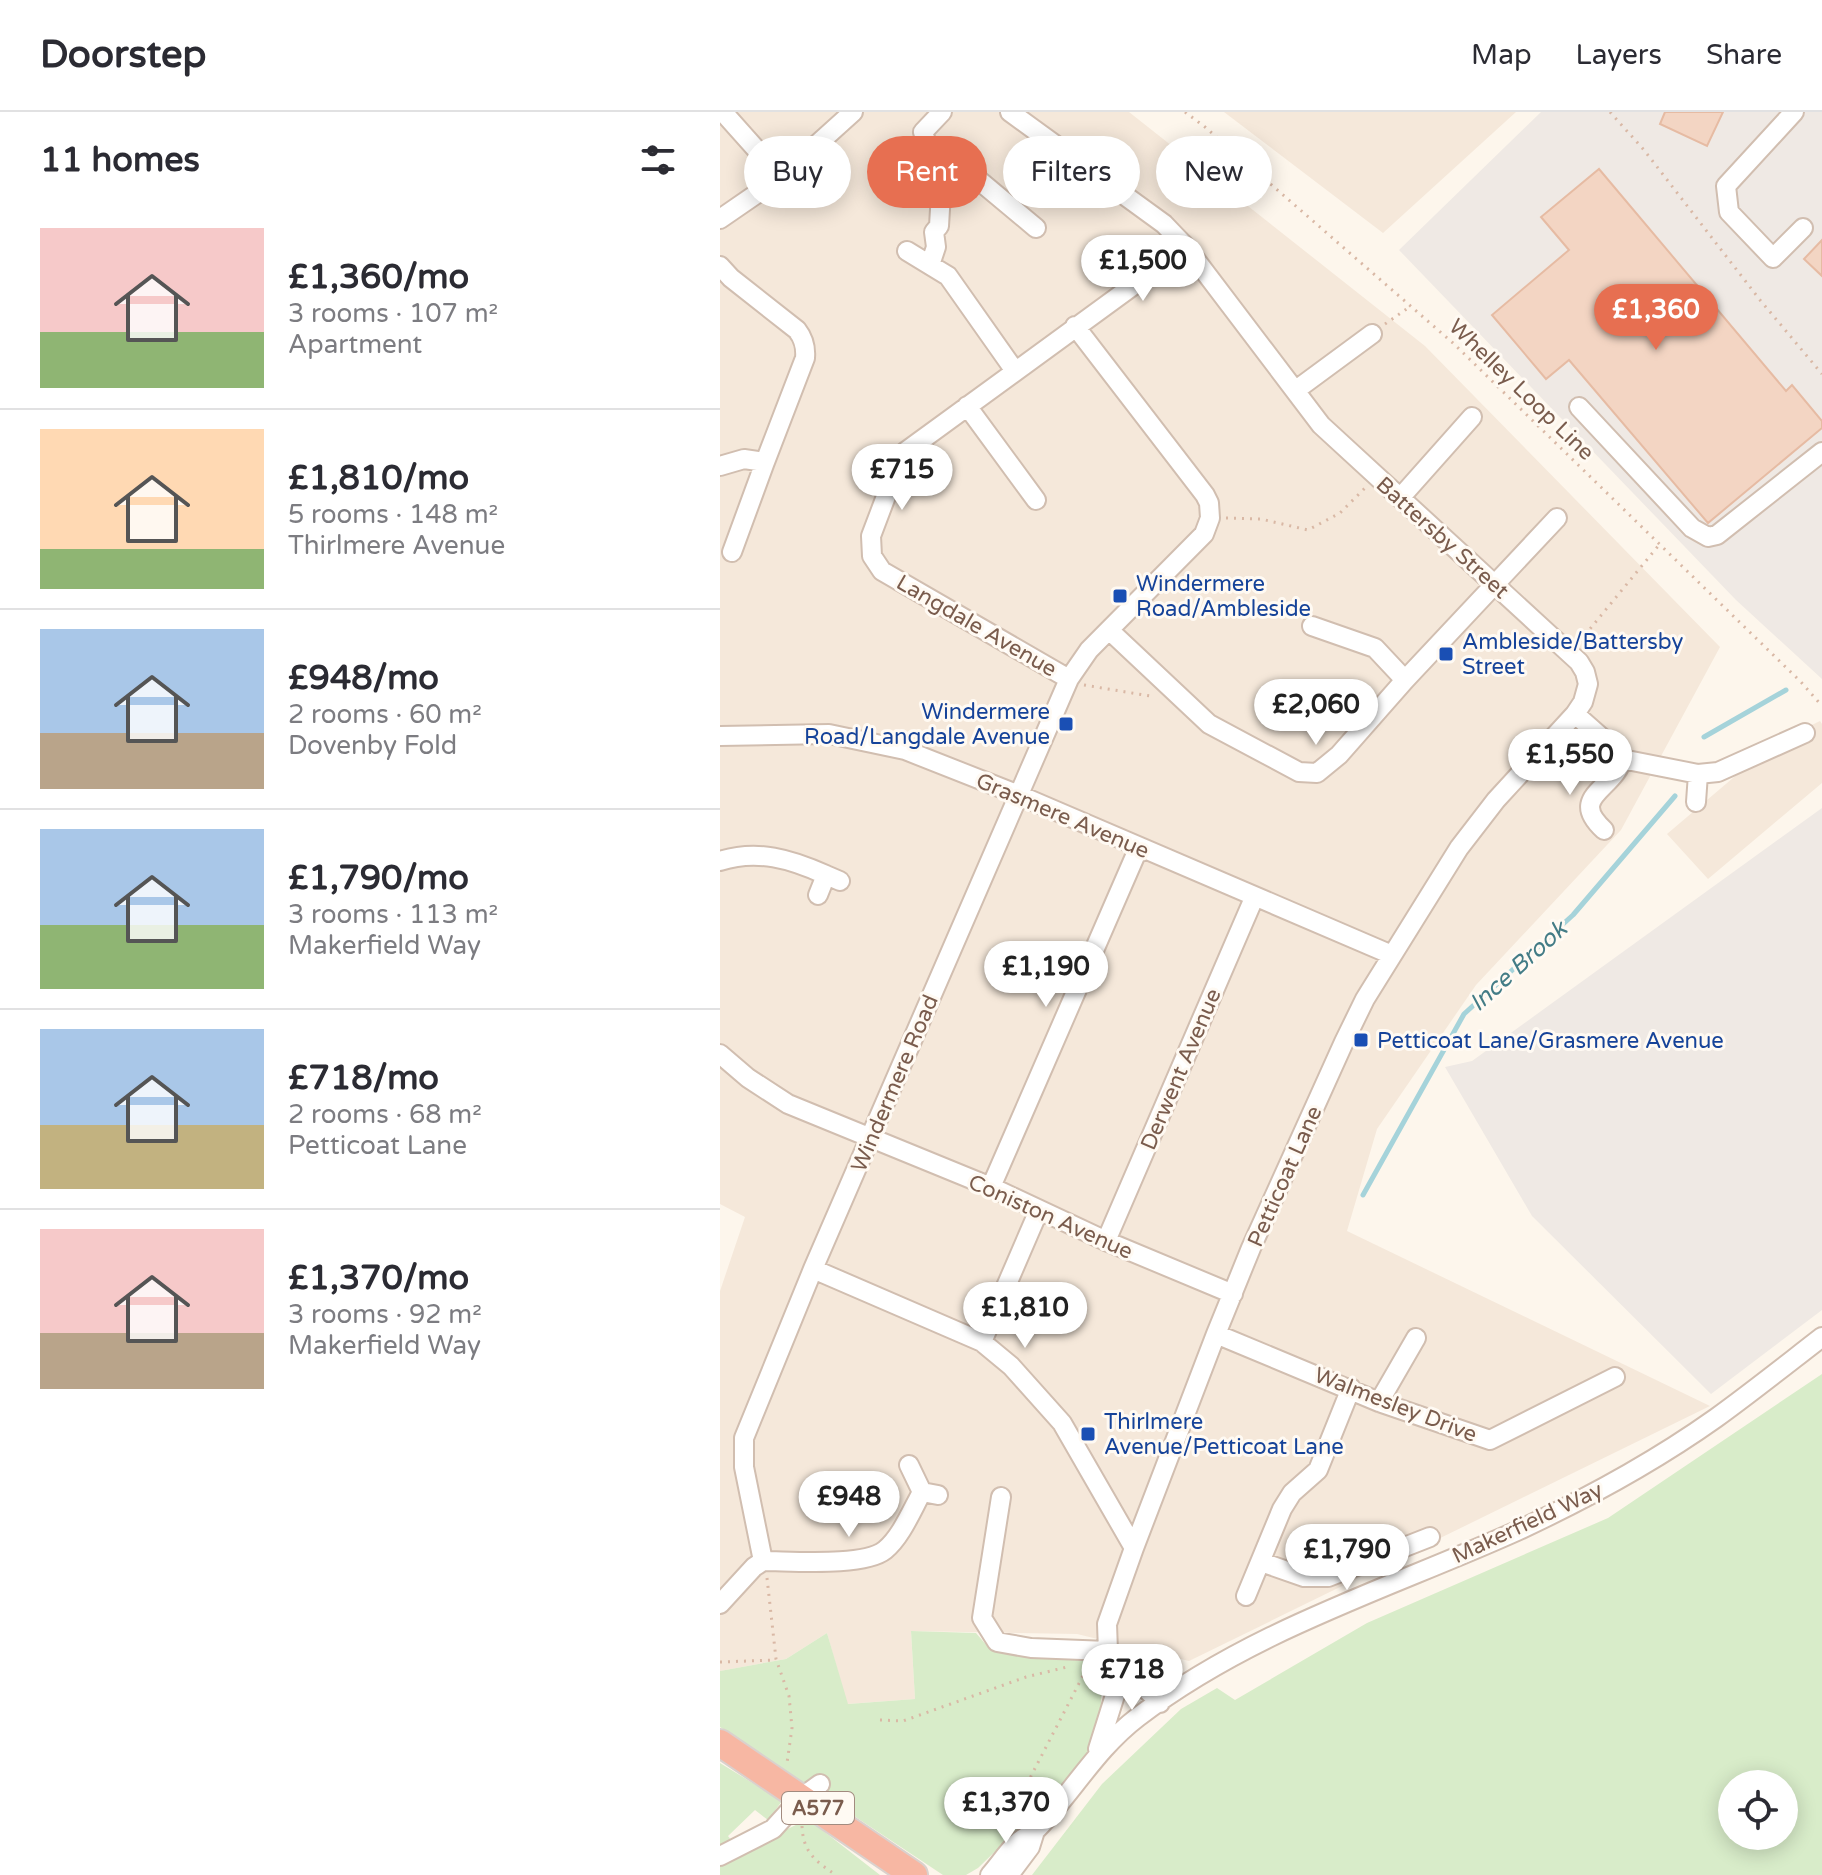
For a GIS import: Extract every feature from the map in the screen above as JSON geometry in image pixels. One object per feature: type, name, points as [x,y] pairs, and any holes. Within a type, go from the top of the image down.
[{"type":"highway","name":"A577","points":[[720,1743],[778,1781],[811,1790],[914,1875]]},
{"type":"street","points":[[723,112],[744,136]]},
{"type":"street","points":[[816,136],[831,119],[853,112]]},
{"type":"street","points":[[924,136],[923,132],[942,112]]},
{"type":"street","name":"Battersby Street","points":[[1010,112],[1164,224],[1186,247],[1321,425],[1570,654],[1585,672],[1588,684]]},
{"type":"street","points":[[1794,112],[1726,186],[1726,199],[1729,212],[1773,258],[1803,228]]},
{"type":"street","points":[[987,187],[1036,228]]},
{"type":"street","points":[[720,219],[744,202]]},
{"type":"street","points":[[930,265],[936,247],[934,232],[939,226],[940,208]]},
{"type":"street","name":"Langdale Avenue","points":[[1069,679],[882,571],[872,556],[871,536],[899,462],[914,444],[1186,247]]},
{"type":"street","points":[[907,251],[948,276],[1015,371]]},
{"type":"street","points":[[720,266],[803,338],[805,358],[732,552]]},
{"type":"street","name":"Windermere Road","points":[[764,1561],[744,1467],[744,1438],[813,1269],[1069,679],[1089,650],[1204,534],[1208,526],[1211,510],[1205,495],[1075,326]]},
{"type":"street","points":[[1296,390],[1372,334]]},
{"type":"street","points":[[967,406],[1036,500]]},
{"type":"street","points":[[1579,407],[1692,528],[1708,537],[1717,535],[1822,452]]},
{"type":"street","points":[[1400,498],[1472,417]]},
{"type":"street","points":[[720,466],[744,459],[765,462]]},
{"type":"street","points":[[1109,630],[1209,724],[1299,772],[1317,773],[1339,755],[1557,518]]},
{"type":"street","points":[[1312,626],[1375,648],[1405,680]]},
{"type":"street","name":"Petticoat Lane","points":[[1095,1756],[1116,1692],[1107,1624],[1216,1334],[1344,1042],[1365,999],[1459,848],[1496,800],[1575,714],[1587,694],[1588,684]]},
{"type":"street","points":[[1575,714],[1627,760],[1698,774],[1718,772],[1805,733]]},
{"type":"street","name":"Grasmere Avenue","points":[[720,736],[829,734],[905,750],[1019,795],[1392,955]]},
{"type":"street","points":[[1604,830],[1592,818],[1589,806],[1592,797],[1621,768],[1623,756]]},
{"type":"street","points":[[1696,802],[1698,774]]},
{"type":"street","points":[[991,1187],[1139,847]]},
{"type":"street","points":[[720,861],[753,855],[796,861],[833,878],[818,895]]},
{"type":"street","name":"Derwent Avenue","points":[[1106,1241],[1254,898]]},
{"type":"street","name":"Coniston Avenue","points":[[720,1054],[748,1078],[788,1104],[991,1187],[1106,1241],[1233,1294]]},
{"type":"street","points":[[982,1342],[1039,1210]]},
{"type":"street","points":[[813,1269],[982,1342],[1028,1383],[1062,1423],[1134,1548]]},
{"type":"street","name":"Walmesley Drive","points":[[1216,1334],[1379,1402],[1490,1440],[1615,1377]]},
{"type":"street","name":"Makerfield Way","points":[[990,1875],[1018,1842],[1035,1831],[1095,1756],[1160,1703],[1239,1653],[1290,1626],[1515,1532],[1649,1462],[1716,1418],[1822,1337]]},
{"type":"street","points":[[1379,1402],[1416,1338]]},
{"type":"street","points":[[1246,1596],[1282,1509],[1292,1493],[1318,1470],[1351,1388]]},
{"type":"street","points":[[720,1604],[754,1567],[764,1561],[860,1560],[877,1555],[891,1544],[930,1494],[909,1465]]},
{"type":"street","points":[[1001,1497],[982,1618],[997,1642],[1111,1655],[1160,1703]]},
{"type":"street","points":[[1261,1562],[1304,1577],[1328,1577],[1430,1537]]},
{"type":"street","points":[[1116,1692],[1138,1718]]},
{"type":"street","points":[[720,1856],[773,1829],[811,1790]]},
{"type":"street","name":"Makerfield Way","points":[[1009,1875],[1030,1847],[1035,1831]]},
{"type":"path","name":"Whelley Loop Line","points":[[1185,112],[1453,343],[1822,706]]},
{"type":"path","points":[[1610,112],[1644,150],[1760,300],[1822,374]]},
{"type":"path","points":[[1396,317],[1408,308]]},
{"type":"path","points":[[1244,518],[1269,520],[1308,530],[1340,513],[1376,476]]},
{"type":"path","points":[[1570,654],[1659,544]]},
{"type":"path","points":[[1069,679],[1085,686],[1150,696],[1168,686]]},
{"type":"path","points":[[764,1561],[776,1659],[789,1696],[792,1728],[786,1765],[778,1781]]},
{"type":"path","points":[[720,1662],[776,1659]]},
{"type":"path","points":[[997,1841],[1090,1662],[1081,1664]]},
{"type":"path","points":[[880,1720],[903,1721],[1026,1677],[1073,1666]]},
{"type":"path","points":[[811,1790],[803,1841],[810,1857],[836,1875]]},
{"type":"shaded area","points":[[720,112],[1129,112],[1159,136],[1156,136],[1156,208],[1250,208],[1425,346],[1720,647],[1621,830],[1476,985],[1377,1129],[1347,1231],[1710,1406],[1189,1661],[1077,1634],[911,1631],[915,1699],[847,1704],[827,1633],[786,1659],[720,1671],[720,1291],[745,1217],[720,1204]]},
{"type":"shaded area","points":[[1224,112],[1516,112],[1383,233],[1272,149],[1272,136],[1256,136]]},
{"type":"shaded area","points":[[1541,112],[1822,112],[1822,679],[1736,600],[1399,250]]},
{"type":"shaded area","points":[[1820,721],[1822,783],[1708,879],[1667,834],[1773,744]]},
{"type":"shaded area","points":[[1822,808],[1822,1310],[1711,1394],[1532,1216],[1445,1067],[1472,1061]]},
{"type":"green space","points":[[1822,1374],[1822,1875],[1032,1875],[1102,1784],[1181,1709],[1217,1688],[1235,1700],[1367,1623],[1608,1518]]},
{"type":"green space","points":[[911,1631],[976,1633],[988,1647],[1028,1654],[1103,1658],[1100,1725],[1079,1770],[978,1868],[966,1875],[943,1875],[720,1727],[720,1671],[786,1659],[827,1633],[848,1704],[915,1699]]},
{"type":"green space","points":[[720,1763],[782,1801],[768,1820],[755,1810],[728,1836],[734,1844],[720,1849]]},
{"type":"green space","points":[[808,1819],[880,1875],[720,1875],[720,1862]]},
{"type":"building","points":[[1665,112],[1723,112],[1707,146],[1660,124]]},
{"type":"building","points":[[1599,169],[1786,391],[1792,385],[1822,421],[1822,428],[1708,523],[1569,360],[1546,379],[1492,315],[1569,250],[1541,217]]},
{"type":"building","points":[[1822,240],[1822,276],[1804,259]]},
{"type":"waterway","name":"Ince Brook","points":[[1704,737],[1786,690]]},
{"type":"waterway","name":"Ince Brook","points":[[1363,1195],[1464,1014],[1573,915],[1675,796]]},
{"type":"place","name":"Windermere Road/Ambleside","points":[[1120,596]]},
{"type":"place","name":"Ambleside/Battersby Street","points":[[1446,654]]},
{"type":"place","name":"Windermere Road/Langdale Avenue","points":[[1066,724]]},
{"type":"place","name":"Petticoat Lane/Grasmere Avenue","points":[[1361,1040]]},
{"type":"place","name":"Thirlmere Avenue/Petticoat Lane","points":[[1088,1434]]}]
